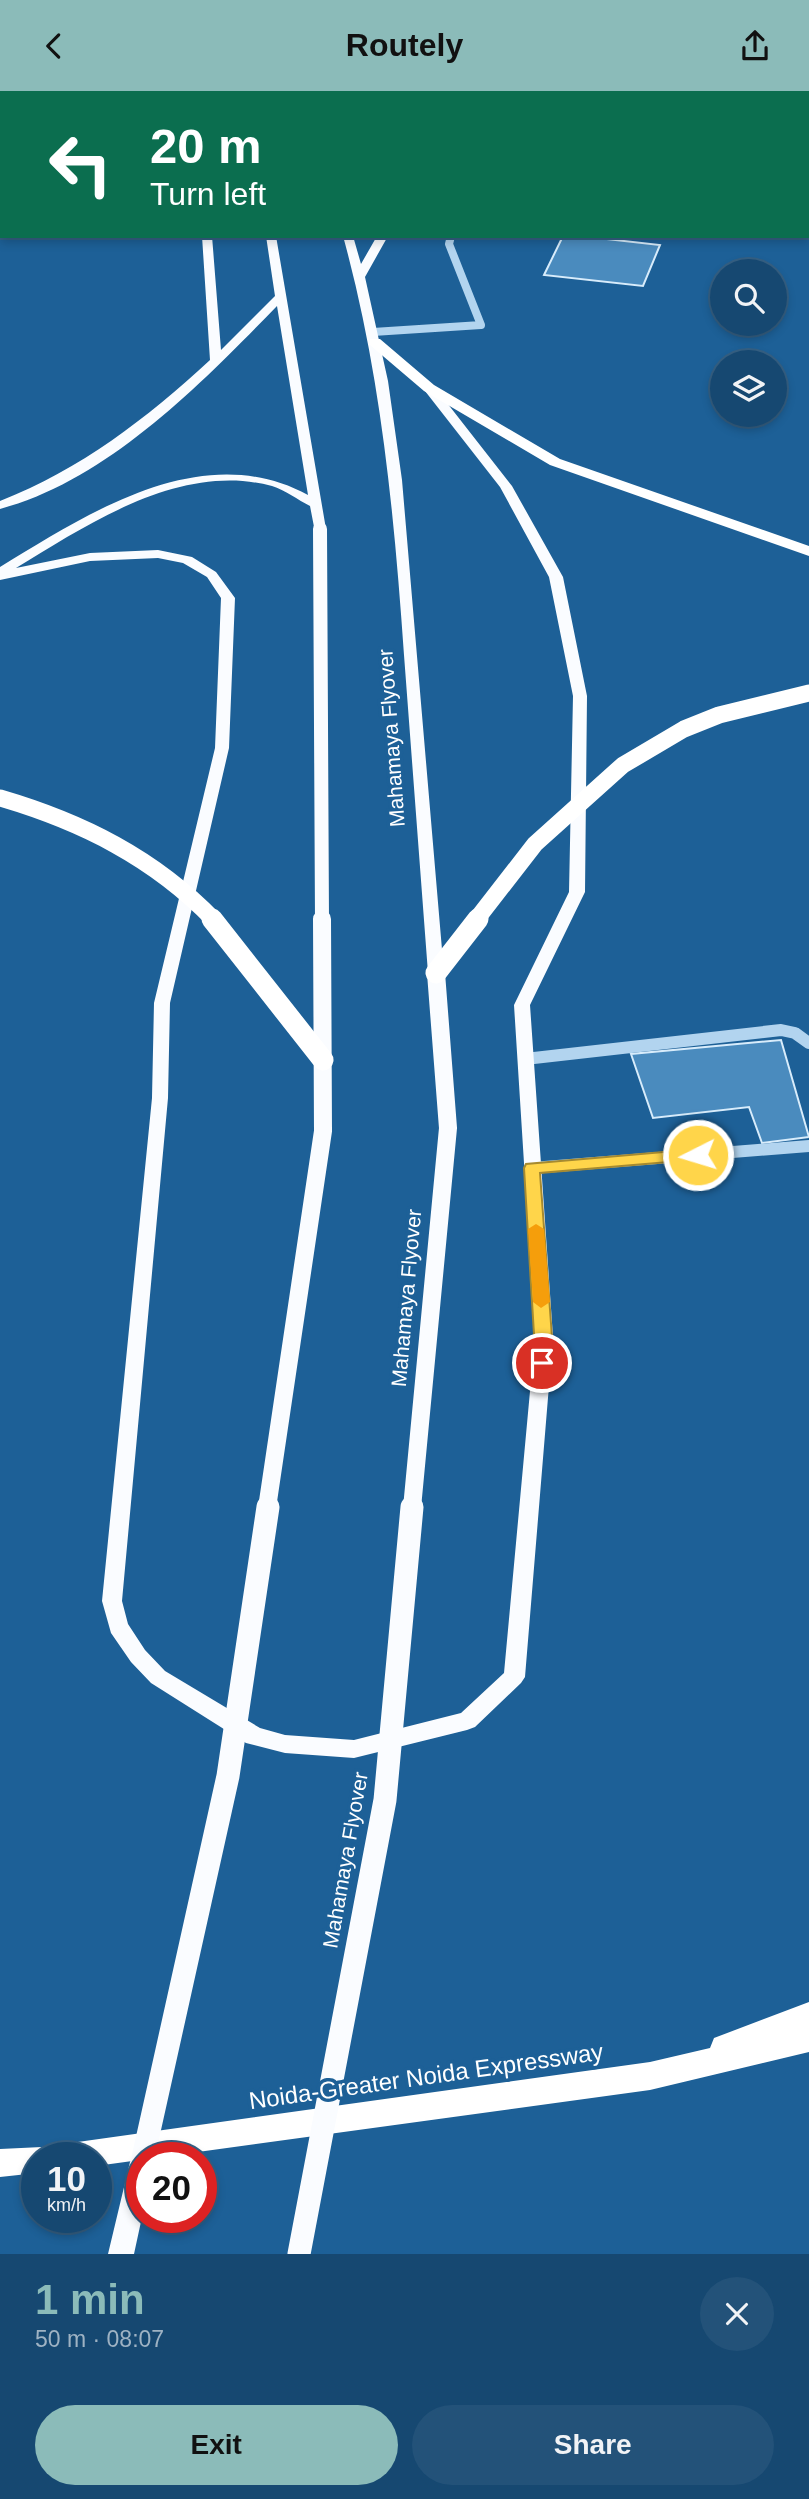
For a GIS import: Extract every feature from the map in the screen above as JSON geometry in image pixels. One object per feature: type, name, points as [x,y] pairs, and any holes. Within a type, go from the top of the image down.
[{"type":"highway","points":[[374,337],[429,388],[555,462],[809,551]]},
{"type":"highway","points":[[436,973],[535,844],[623,765],[684,729],[719,715],[809,693]]},
{"type":"highway","points":[[0,798],[58,816],[124,848],[199,904],[323,1060]]},
{"type":"highway","points":[[650,2076],[809,2015]]},
{"type":"highway","name":"Noida-Greater Noida Expressway","points":[[112,2149],[650,2076],[809,2039]]},
{"type":"highway","points":[[0,2155],[21,2157]]},
{"type":"highway","points":[[0,2163],[21,2160]]},
{"type":"main road","points":[[207,238],[216,362]]},
{"type":"main road","points":[[146,2142],[228,1776],[323,1132],[320,529],[279,298],[271,238]]},
{"type":"main road","name":"Mahamaya Flyover","points":[[299,2254],[385,1800],[448,1128],[398,489],[374,337],[349,238]]},
{"type":"main road","points":[[360,276],[382,238]]},
{"type":"main road","points":[[0,505],[28,496],[82,468],[127,438],[216,362],[279,298]]},
{"type":"main road","points":[[0,574],[113,553],[153,554],[199,567],[221,584],[229,598],[222,748],[162,1003],[160,1098],[112,1601],[118,1627],[138,1656],[158,1677],[254,1736],[285,1744],[354,1749],[467,1721],[514,1677],[544,1337],[522,1005],[576,892],[580,696],[556,577],[506,486],[429,388]]},
{"type":"main road","points":[[0,574],[72,529],[142,496],[186,482],[220,475],[250,475],[300,491],[315,504]]},
{"type":"main road","points":[[121,2254],[126,2232]]},
{"type":"lane","points":[[374,337],[481,325],[449,244],[450,238]]},
{"type":"lane","points":[[525,1059],[781,1030],[795,1033],[809,1043]]},
{"type":"lane","points":[[532,1168],[809,1146]]},
{"type":"building","points":[[562,238],[598,238],[660,245],[643,286],[544,275]]},
{"type":"building","points":[[781,1040],[809,1137],[762,1143],[749,1107],[653,1118],[631,1054]]},
{"type":"slow traffic","points":[[536,1229],[541,1302]]},
{"type":"route","points":[[542,1363],[544,1337],[532,1168],[698,1155]]}]
